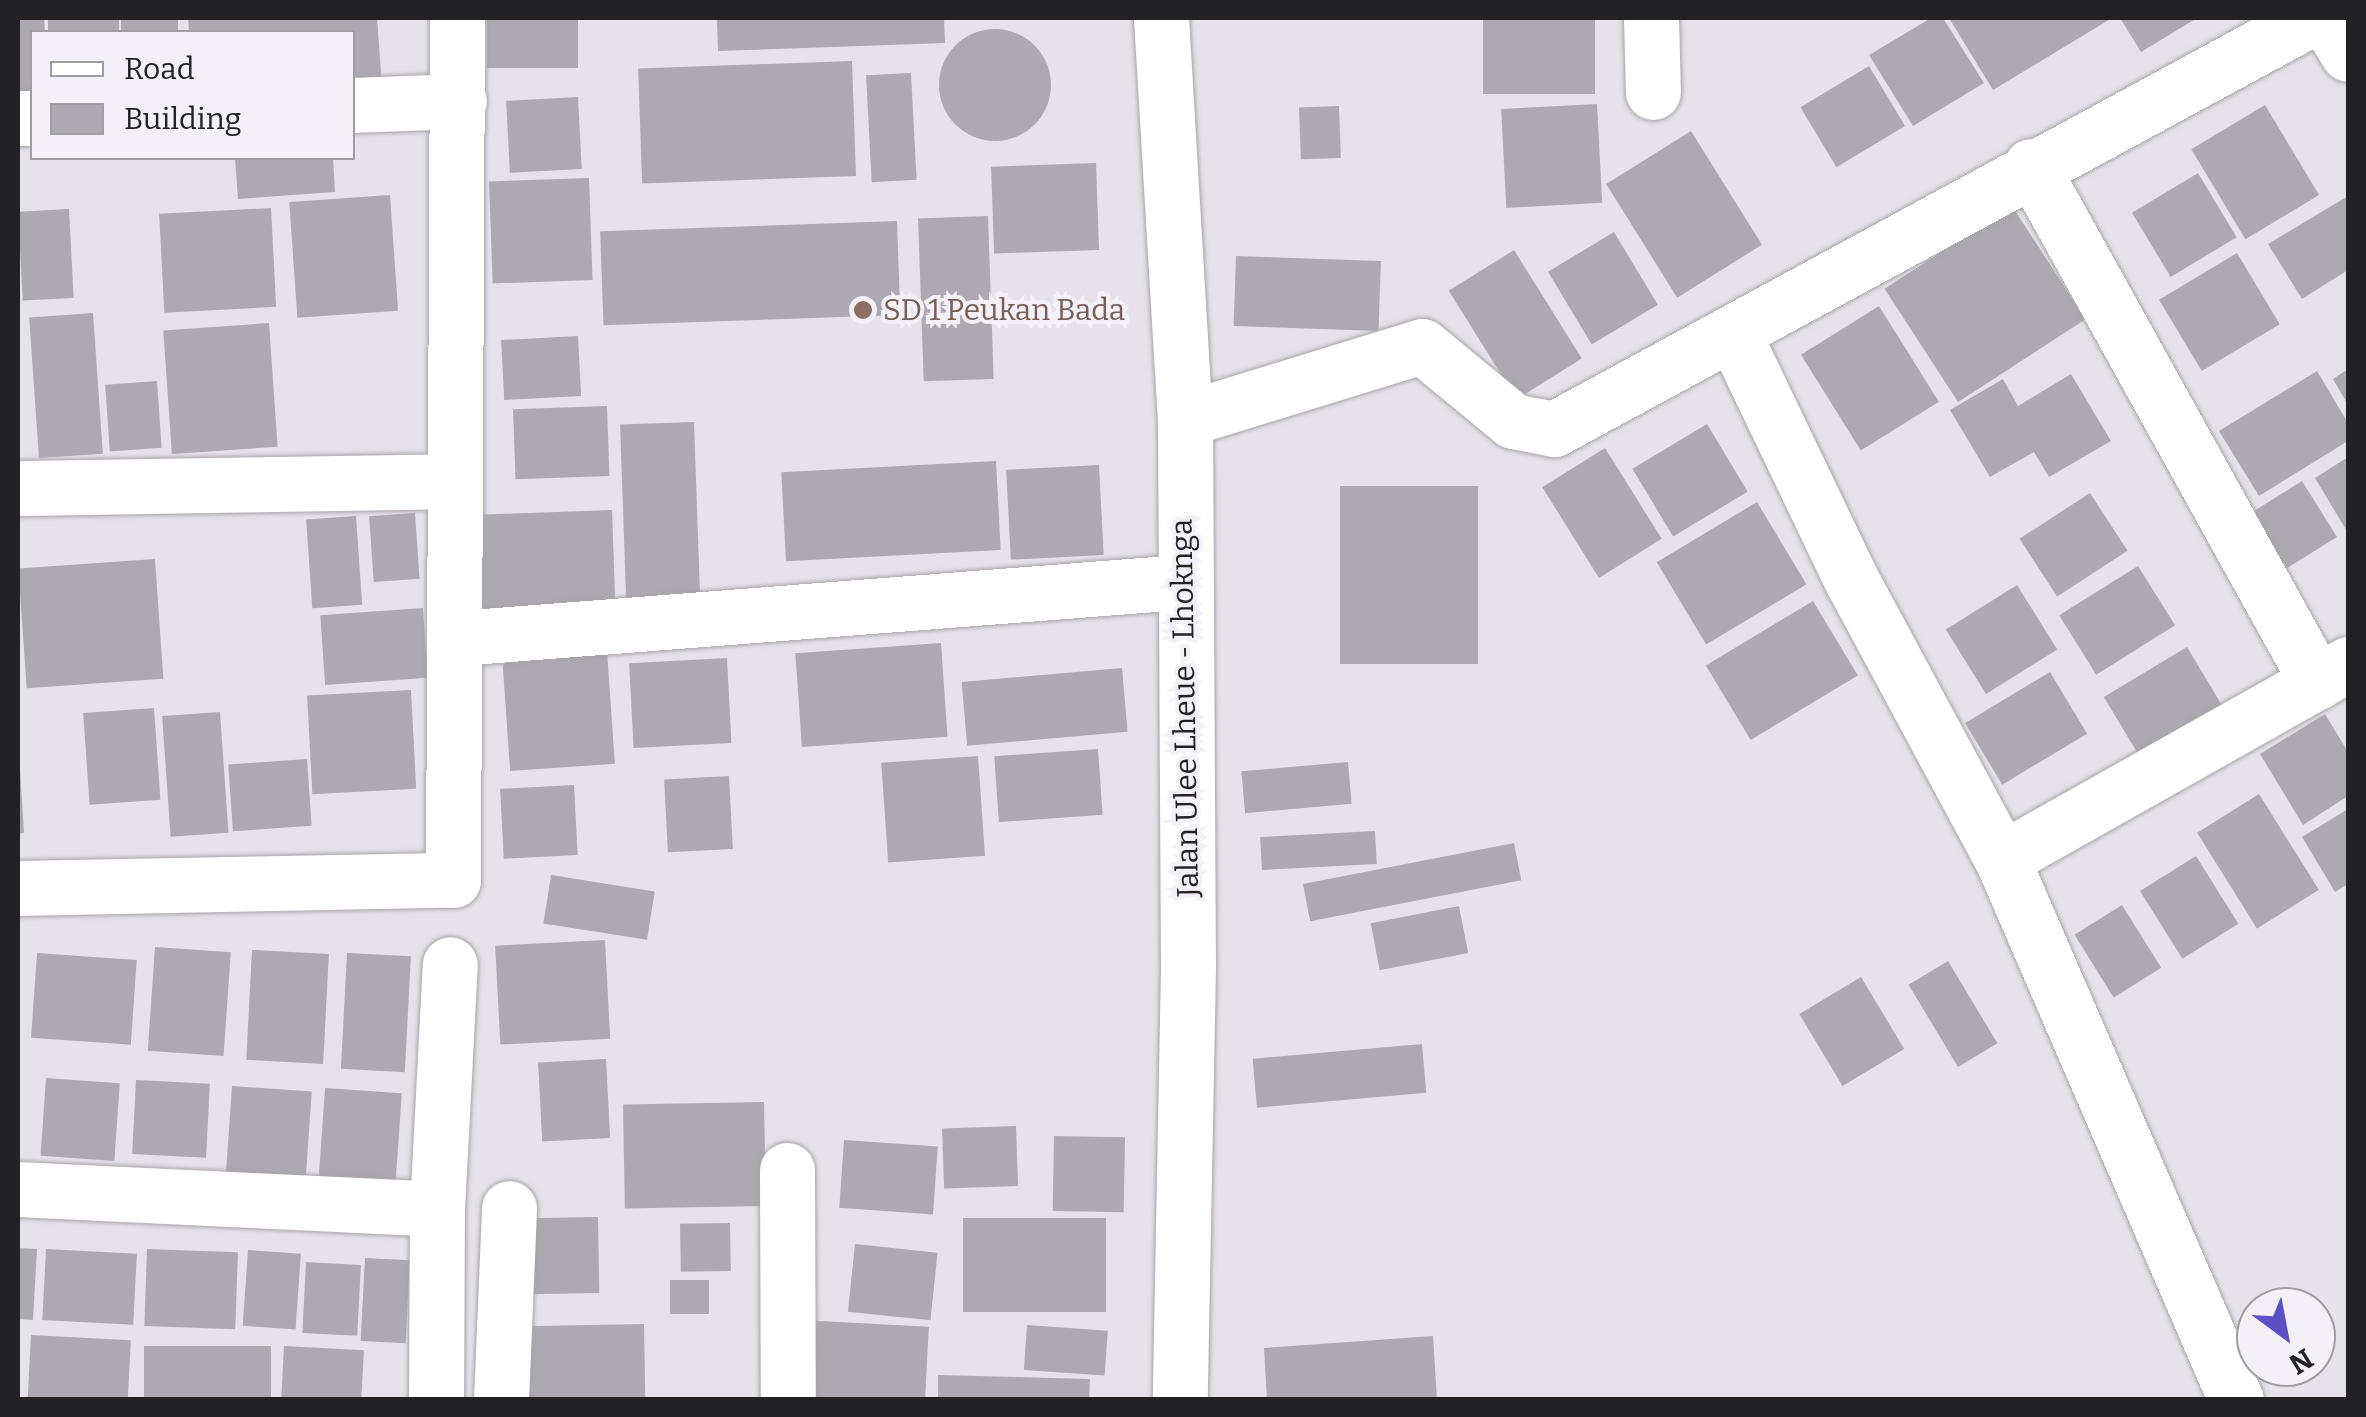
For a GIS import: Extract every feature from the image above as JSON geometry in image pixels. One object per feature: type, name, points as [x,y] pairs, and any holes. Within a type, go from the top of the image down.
[{"type":"main road","points":[[18,888],[453,880],[458,638],[452,481],[460,101],[457,18]]},
{"type":"main road","name":"Jalan Ulee Lheue - Lhoknga","points":[[1161,18],[1185,419],[1181,582],[1188,967],[1180,1400]]},
{"type":"main road","points":[[1651,18],[1653,92]]},
{"type":"main road","points":[[1185,419],[1422,346],[1513,421],[1542,431],[1732,333],[2031,166],[2312,18]]},
{"type":"main road","points":[[2326,18],[2348,54]]},
{"type":"main road","points":[[355,106],[460,101]]},
{"type":"main road","points":[[2002,859],[2333,673],[2031,166]]},
{"type":"main road","points":[[1732,333],[1852,580],[2002,859],[2236,1400]]},
{"type":"main road","points":[[18,488],[452,481]]},
{"type":"main road","points":[[458,638],[1181,582]]},
{"type":"main road","points":[[436,1400],[437,1208],[450,964]]},
{"type":"main road","points":[[787,1170],[788,1400]]},
{"type":"main road","points":[[18,1189],[437,1208]]},
{"type":"main road","points":[[501,1400],[509,1208]]},
{"type":"building","points":[[18,18],[44,18],[45,30],[30,30],[30,107],[18,108]]},
{"type":"building","points":[[48,18],[119,18],[119,30],[48,30]]},
{"type":"building","points":[[121,18],[178,18],[178,30],[121,30]]},
{"type":"building","points":[[188,18],[377,18],[382,86],[355,89],[355,30],[189,30]]},
{"type":"building","points":[[487,18],[578,18],[578,68],[487,68]]},
{"type":"building","points":[[717,18],[944,18],[945,43],[718,51]]},
{"type":"building","points":[[1483,18],[1595,18],[1595,94],[1483,94]]},
{"type":"building","points":[[1931,18],[1943,18],[1984,83],[1913,126],[1869,55]]},
{"type":"building","points":[[1949,18],[2112,18],[1993,90]]},
{"type":"building","points":[[2120,18],[2197,18],[2141,52]]},
{"type":"building","points":[[995,29],[1016,33],[1035,45],[1047,64],[1051,85],[1047,106],[1035,125],[1016,137],[995,141],[974,137],[955,125],[943,106],[939,85],[943,64],[955,45],[974,33]]},
{"type":"building","points":[[852,61],[856,176],[642,183],[638,68]]},
{"type":"building","points":[[1869,66],[1905,126],[1836,167],[1800,107]]},
{"type":"building","points":[[911,73],[917,180],[872,182],[866,75]]},
{"type":"building","points":[[578,97],[582,169],[510,173],[506,101]]},
{"type":"building","points":[[1597,104],[1602,203],[1506,208],[1501,109]]},
{"type":"building","points":[[2265,105],[2319,195],[2245,239],[2191,149]]},
{"type":"building","points":[[1339,106],[1341,158],[1301,159],[1299,107]]},
{"type":"building","points":[[1691,131],[1762,245],[1677,298],[1606,184]]},
{"type":"building","points":[[235,160],[333,160],[335,192],[238,199]]},
{"type":"building","points":[[1096,163],[1099,250],[994,254],[991,167]]},
{"type":"building","points":[[2198,173],[2237,237],[2171,277],[2132,213]]},
{"type":"building","points":[[589,178],[593,280],[493,283],[489,181]]},
{"type":"building","points":[[390,195],[398,311],[297,318],[289,202]]},
{"type":"building","points":[[2348,196],[2348,270],[2302,299],[2268,244]]},
{"type":"building","points":[[2012,206],[2086,319],[1958,402],[1885,289]]},
{"type":"building","points":[[271,208],[276,307],[164,313],[159,214]]},
{"type":"building","points":[[69,209],[74,298],[23,301],[18,212]]},
{"type":"building","points":[[988,216],[994,379],[924,381],[918,218]]},
{"type":"building","points":[[897,221],[900,315],[603,325],[600,231]]},
{"type":"building","points":[[1614,232],[1658,305],[1592,345],[1548,272]]},
{"type":"building","points":[[1514,250],[1582,359],[1517,399],[1449,291]]},
{"type":"building","points":[[2237,253],[2280,324],[2202,371],[2159,300]]},
{"type":"building","points":[[1236,256],[1381,261],[1378,331],[1234,326]]},
{"type":"building","points":[[1879,306],[1939,402],[1861,451],[1801,355]]},
{"type":"building","points":[[93,313],[103,454],[39,458],[29,317]]},
{"type":"building","points":[[269,323],[278,447],[172,454],[163,330]]},
{"type":"building","points":[[578,336],[581,396],[504,400],[501,340]]},
{"type":"building","points":[[2348,369],[2348,405],[2333,379]]},
{"type":"building","points":[[2317,371],[2348,423],[2348,441],[2259,496],[2219,431]]},
{"type":"building","points":[[2071,374],[2111,441],[2049,477],[2034,452],[1990,477],[1950,410],[2003,379],[2018,406]]},
{"type":"building","points":[[157,381],[162,448],[110,451],[105,385]]},
{"type":"building","points":[[607,406],[609,476],[516,479],[513,409]]},
{"type":"building","points":[[694,422],[700,595],[626,597],[620,425]]},
{"type":"building","points":[[1707,424],[1748,492],[1673,537],[1632,469]]},
{"type":"building","points":[[1605,448],[1662,539],[1599,578],[1542,487]]},
{"type":"building","points":[[2348,457],[2348,533],[2315,478]]},
{"type":"building","points":[[996,461],[1001,550],[786,561],[781,472]]},
{"type":"building","points":[[1099,465],[1104,555],[1011,560],[1006,470]]},
{"type":"building","points":[[2302,481],[2337,537],[2278,574],[2243,518]]},
{"type":"building","points":[[1340,486],[1478,486],[1478,664],[1340,664]]},
{"type":"building","points":[[2090,493],[2128,551],[2057,597],[2020,539]]},
{"type":"building","points":[[1757,502],[1806,584],[1706,645],[1657,562]]},
{"type":"building","points":[[612,510],[615,610],[468,615],[464,515]]},
{"type":"building","points":[[415,513],[420,579],[374,582],[369,516]]},
{"type":"building","points":[[356,516],[362,605],[312,608],[306,519]]},
{"type":"building","points":[[155,559],[163,679],[27,688],[18,569]]},
{"type":"building","points":[[2138,566],[2175,625],[2096,675],[2059,615]]},
{"type":"building","points":[[2017,585],[2057,649],[1986,694],[1946,630]]},
{"type":"building","points":[[1813,601],[1858,676],[1751,740],[1706,665]]},
{"type":"building","points":[[423,608],[428,678],[325,685],[320,615]]},
{"type":"building","points":[[941,643],[948,737],[802,747],[795,653]]},
{"type":"building","points":[[2187,647],[2224,709],[2141,759],[2104,697]]},
{"type":"building","points":[[607,651],[615,764],[510,771],[502,658]]},
{"type":"building","points":[[727,658],[731,743],[634,748],[629,663]]},
{"type":"building","points":[[1122,668],[1128,732],[967,746],[962,682]]},
{"type":"building","points":[[2050,672],[2087,734],[2002,785],[1965,723]]},
{"type":"building","points":[[411,690],[416,789],[312,794],[307,695]]},
{"type":"building","points":[[154,708],[160,800],[90,805],[83,713]]},
{"type":"building","points":[[220,712],[228,833],[171,837],[162,716]]},
{"type":"building","points":[[2325,714],[2348,752],[2348,796],[2303,825],[2260,754]]},
{"type":"building","points":[[1098,749],[1103,815],[999,822],[994,756]]},
{"type":"building","points":[[978,756],[985,856],[888,863],[881,763]]},
{"type":"building","points":[[307,759],[312,826],[233,831],[228,765]]},
{"type":"building","points":[[1348,762],[1352,804],[1245,813],[1241,771]]},
{"type":"building","points":[[18,771],[24,833],[18,834]]},
{"type":"building","points":[[729,776],[733,849],[668,852],[664,779]]},
{"type":"building","points":[[574,785],[578,855],[504,859],[500,789]]},
{"type":"building","points":[[2259,794],[2319,890],[2257,929],[2197,833]]},
{"type":"building","points":[[2348,809],[2348,884],[2335,892],[2302,837]]},
{"type":"building","points":[[1375,831],[1377,864],[1262,870],[1260,837]]},
{"type":"building","points":[[1514,843],[1521,880],[1310,921],[1303,884]]},
{"type":"building","points":[[2196,856],[2238,924],[2182,959],[2140,891]]},
{"type":"building","points":[[551,875],[655,891],[647,940],[543,923]]},
{"type":"building","points":[[2122,905],[2161,968],[2114,997],[2075,935]]},
{"type":"building","points":[[1459,906],[1468,953],[1380,970],[1371,923]]},
{"type":"building","points":[[605,940],[610,1039],[500,1045],[495,946]]},
{"type":"building","points":[[155,947],[231,952],[224,1056],[148,1051]]},
{"type":"building","points":[[252,950],[329,954],[323,1064],[246,1060]]},
{"type":"building","points":[[37,953],[137,960],[131,1045],[31,1038]]},
{"type":"building","points":[[347,953],[411,956],[405,1072],[341,1069]]},
{"type":"building","points":[[1948,961],[1997,1043],[1958,1067],[1909,985]]},
{"type":"building","points":[[1861,977],[1904,1049],[1843,1086],[1799,1014]]},
{"type":"building","points":[[1422,1044],[1426,1093],[1257,1108],[1253,1059]]},
{"type":"building","points":[[606,1059],[610,1138],[542,1141],[538,1063]]},
{"type":"building","points":[[46,1078],[120,1083],[114,1161],[41,1156]]},
{"type":"building","points":[[136,1080],[210,1084],[206,1158],[132,1154]]},
{"type":"building","points":[[232,1086],[312,1092],[306,1179],[226,1174]]},
{"type":"building","points":[[325,1088],[402,1093],[395,1184],[319,1179]]},
{"type":"building","points":[[764,1102],[766,1206],[625,1208],[623,1104]]},
{"type":"building","points":[[1016,1126],[1018,1186],[944,1189],[942,1129]]},
{"type":"building","points":[[1054,1136],[1125,1137],[1124,1212],[1053,1211]]},
{"type":"building","points":[[844,1140],[938,1147],[933,1214],[839,1208]]},
{"type":"building","points":[[598,1217],[599,1293],[529,1294],[528,1218]]},
{"type":"building","points":[[963,1218],[1106,1218],[1106,1312],[963,1312]]},
{"type":"building","points":[[730,1223],[731,1271],[681,1272],[680,1224]]},
{"type":"building","points":[[855,1244],[938,1253],[930,1320],[848,1312]]},
{"type":"building","points":[[18,1248],[37,1249],[33,1320],[18,1319]]},
{"type":"building","points":[[46,1249],[137,1254],[133,1325],[42,1320]]},
{"type":"building","points":[[147,1249],[238,1252],[235,1329],[144,1326]]},
{"type":"building","points":[[248,1250],[301,1254],[296,1330],[243,1326]]},
{"type":"building","points":[[365,1258],[410,1260],[406,1343],[361,1341]]},
{"type":"building","points":[[306,1262],[361,1265],[357,1336],[302,1333]]},
{"type":"building","points":[[670,1280],[709,1280],[709,1314],[670,1314]]},
{"type":"building","points":[[800,1320],[929,1327],[925,1400],[796,1400]]},
{"type":"building","points":[[644,1324],[645,1400],[523,1400],[522,1326]]},
{"type":"building","points":[[1027,1325],[1108,1331],[1105,1376],[1024,1370]]},
{"type":"building","points":[[31,1335],[131,1340],[128,1400],[28,1398]]},
{"type":"building","points":[[1433,1336],[1437,1400],[1267,1400],[1264,1348]]},
{"type":"building","points":[[144,1346],[271,1346],[271,1400],[144,1400]]},
{"type":"building","points":[[284,1346],[364,1350],[361,1400],[281,1400]]},
{"type":"building","points":[[938,1375],[1090,1379],[1089,1400],[938,1400]]},
{"type":"place","name":"SD 1 Peukan Bada","points":[[863,310]]}]
